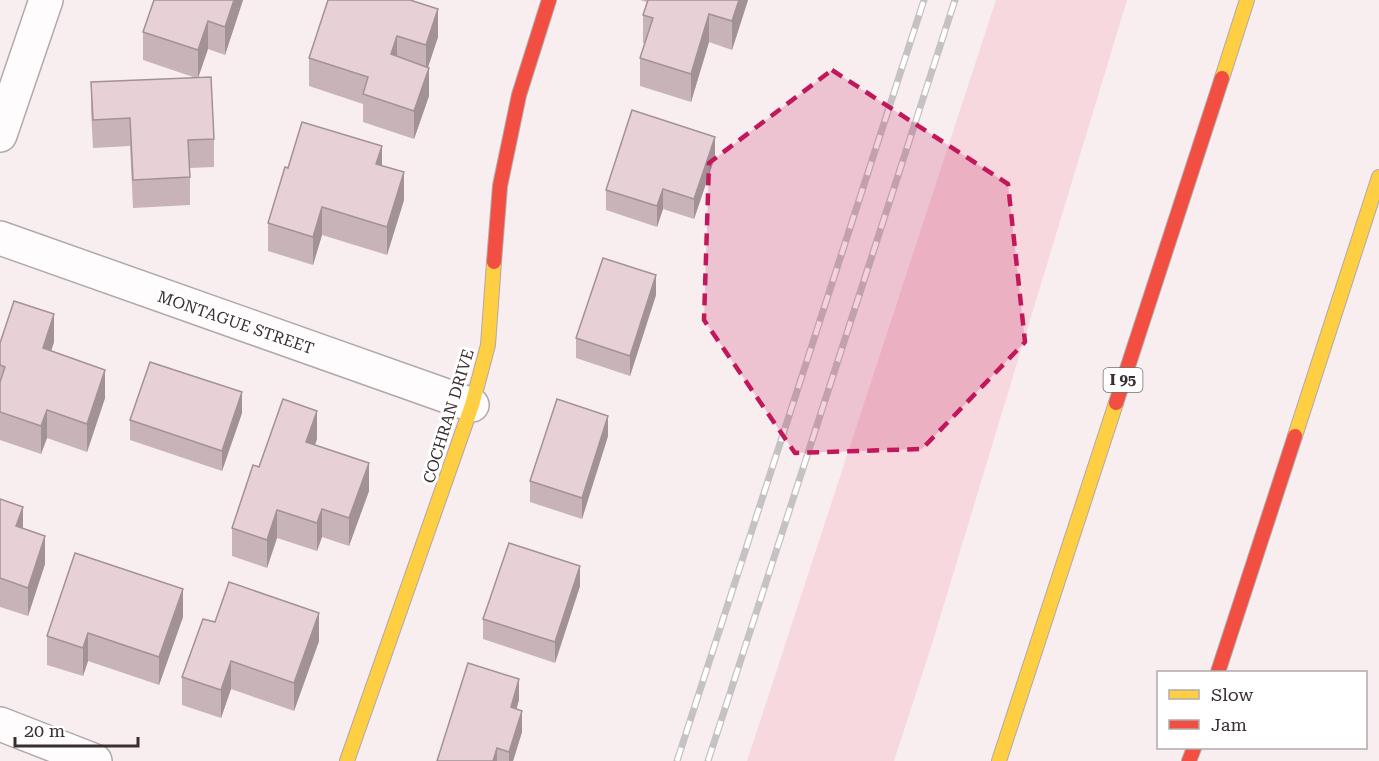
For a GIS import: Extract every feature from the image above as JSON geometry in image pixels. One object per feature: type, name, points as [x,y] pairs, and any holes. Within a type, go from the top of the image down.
[{"type":"main road","name":"COCHRAN DRIVE","points":[[347,761],[472,405],[488,345],[500,186],[519,95],[549,0]]},
{"type":"main road","name":"I 95","points":[[999,761],[1247,0]]},
{"type":"main road","points":[[1218,671],[1379,177]]},
{"type":"street","points":[[0,135],[46,0]]},
{"type":"street","name":"MONTAGUE STREET","points":[[0,238],[472,405]]},
{"type":"street","points":[[0,724],[95,761]]},
{"type":"highlighted area","points":[[832,70],[1008,184],[1025,342],[922,449],[795,453],[704,320],[709,163]]},
{"type":"shaded area","points":[[996,0],[1127,0],[931,647],[894,761],[747,761]]},
{"type":"building","points":[[154,0],[234,0],[225,27],[208,21],[198,50],[143,32]]},
{"type":"building","points":[[328,0],[410,0],[438,9],[426,45],[397,36],[391,54],[429,68],[414,111],[363,94],[368,77],[309,58]]},
{"type":"building","points":[[648,0],[739,0],[732,21],[709,14],[691,74],[640,58],[653,18],[643,15]]},
{"type":"building","points":[[211,77],[214,139],[188,140],[190,177],[133,180],[130,118],[93,120],[91,82]]},
{"type":"building","points":[[632,110],[715,137],[694,199],[663,189],[657,206],[606,190]]},
{"type":"building","points":[[302,122],[382,146],[376,164],[404,172],[387,227],[322,207],[313,237],[268,223]]},
{"type":"building","points":[[603,258],[656,275],[630,356],[576,338]]},
{"type":"building","points":[[14,301],[54,314],[43,348],[105,370],[87,424],[47,410],[41,426],[0,412],[0,382],[5,367],[0,365],[0,343]]},
{"type":"building","points":[[150,362],[242,392],[222,451],[130,420]]},
{"type":"building","points":[[283,399],[317,411],[306,442],[369,463],[349,518],[322,509],[317,523],[277,510],[267,540],[232,528],[253,465],[259,467]]},
{"type":"building","points":[[557,399],[608,416],[582,498],[530,481]]},
{"type":"building","points":[[0,499],[23,507],[16,526],[45,536],[28,588],[0,578]]},
{"type":"building","points":[[509,543],[580,566],[555,642],[483,619]]},
{"type":"building","points":[[75,553],[183,589],[159,657],[88,633],[83,648],[47,636]]},
{"type":"building","points":[[229,582],[319,613],[294,683],[231,661],[221,690],[182,677],[203,619],[215,622]]},
{"type":"building","points":[[468,663],[519,679],[511,707],[522,711],[509,752],[497,748],[493,761],[437,761]]},
{"type":"railway","points":[[677,761],[924,0]]},
{"type":"railway","points":[[708,761],[955,0]]},
{"type":"traffic: slow","points":[[1222,78],[1247,0]]},
{"type":"traffic: slow","points":[[1295,436],[1379,177]]},
{"type":"traffic: slow","points":[[347,761],[472,405],[488,345],[494,262]]},
{"type":"traffic: slow","points":[[999,761],[1116,403]]},
{"type":"traffic: jam","points":[[494,262],[500,186],[519,95],[549,0]]},
{"type":"traffic: jam","points":[[1116,403],[1222,78]]},
{"type":"traffic: jam","points":[[1218,671],[1295,436]]},
{"type":"traffic: jam","points":[[1189,761],[1194,749]]}]
